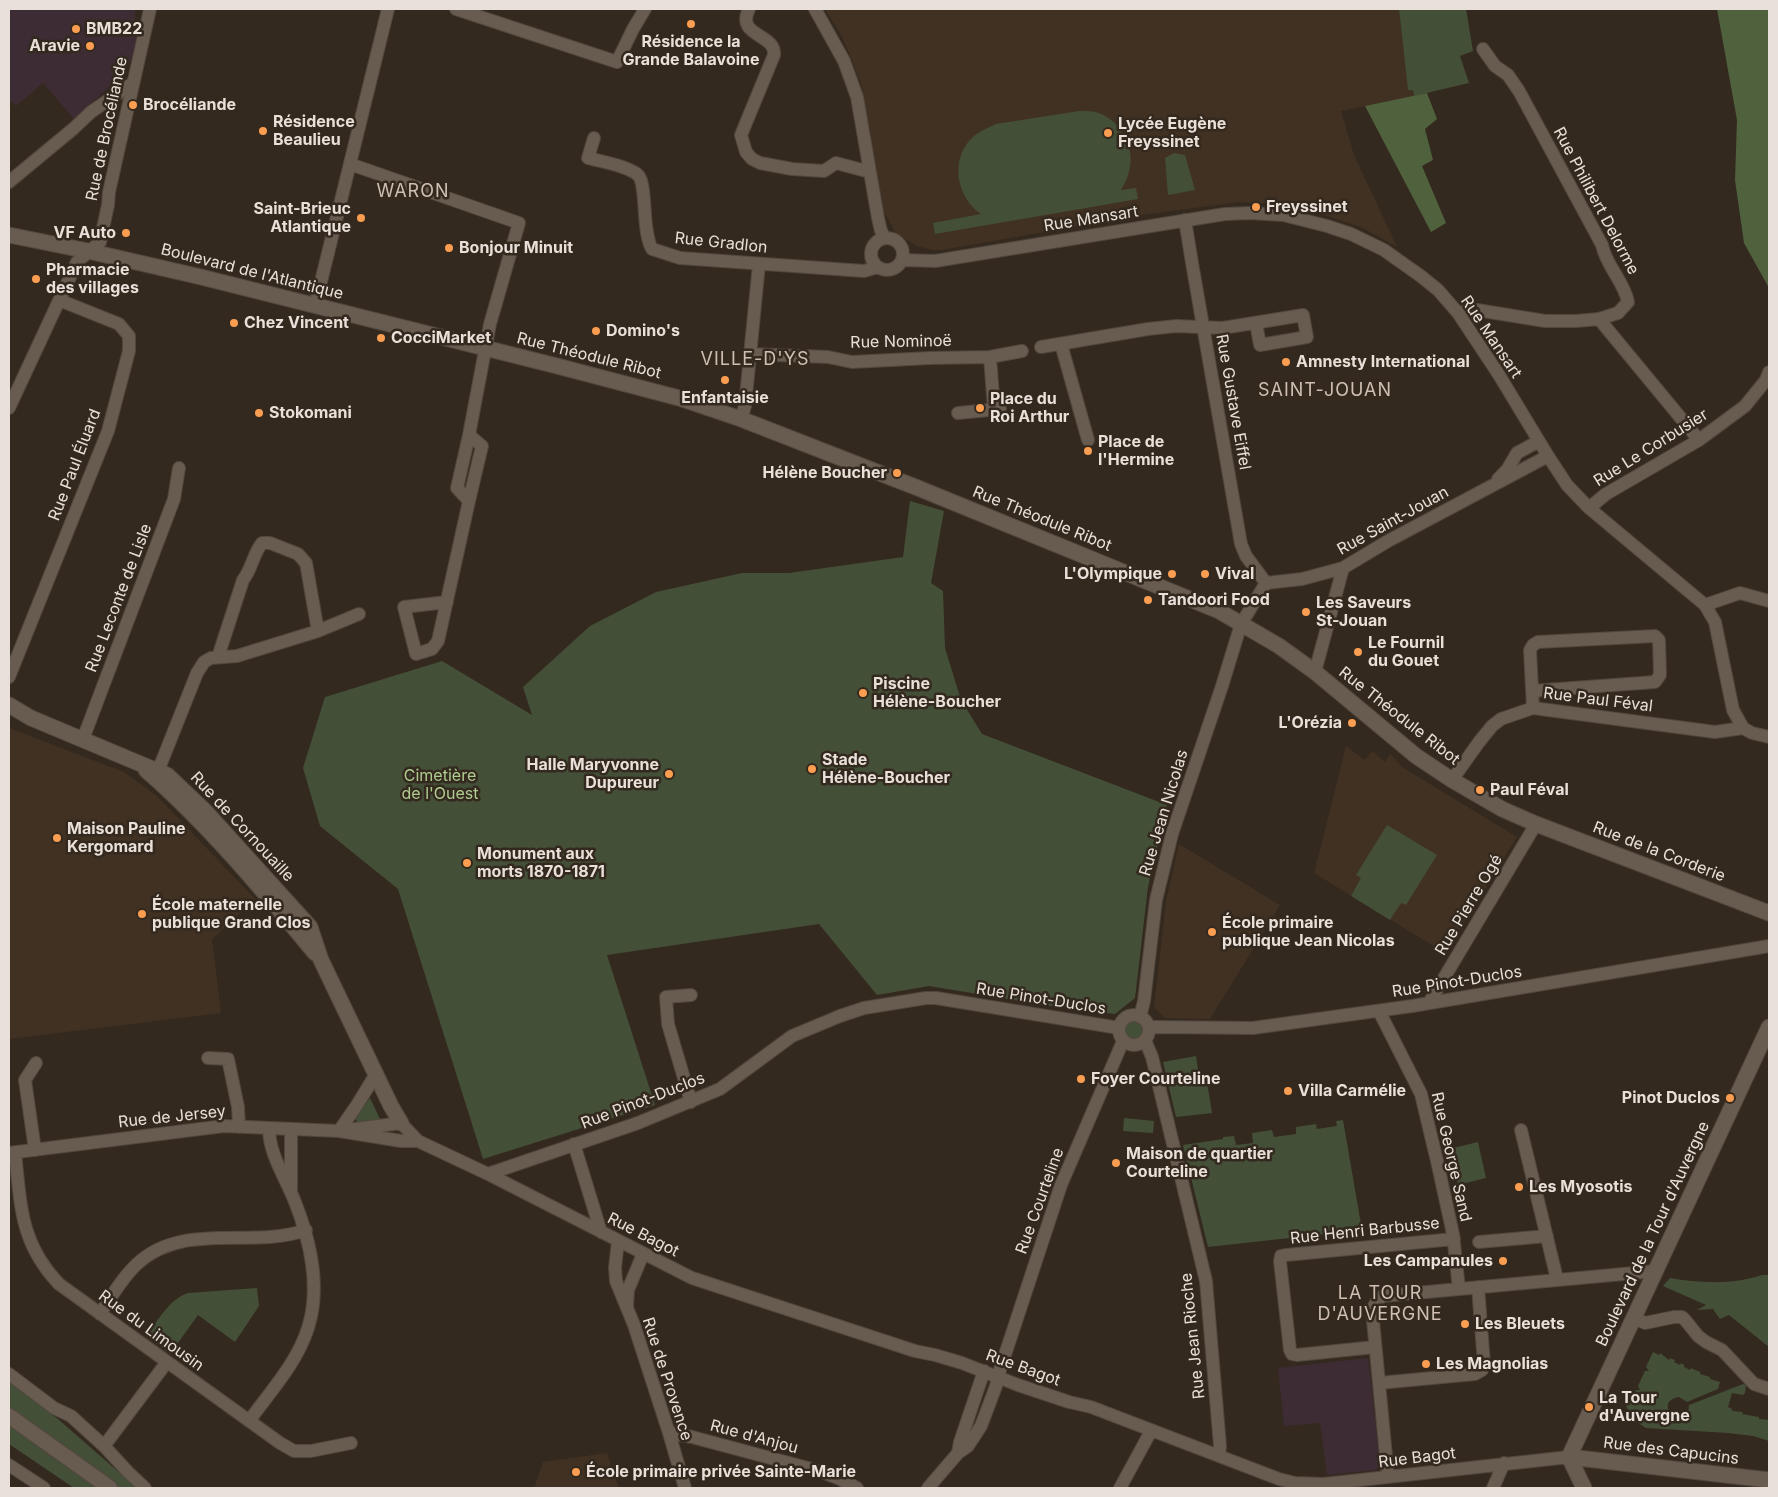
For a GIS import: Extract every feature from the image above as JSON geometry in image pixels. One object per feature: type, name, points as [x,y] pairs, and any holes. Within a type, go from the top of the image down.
[{"type":"main road","name":"Boulevard de l'Atlantique","points":[[9,235],[88,251],[486,348]]},
{"type":"main road","name":"Rue Théodule Ribot","points":[[486,348],[679,398],[741,419],[940,496],[1219,611],[1279,646],[1315,672],[1416,756],[1452,780],[1502,809],[1536,824]]},
{"type":"main road","name":"Rue de Cornouaille","points":[[9,705],[31,718],[167,774],[206,812],[310,927],[321,960],[401,1123]]},
{"type":"main road","name":"Rue de Cornouaille","points":[[135,760],[198,819],[264,890],[321,960]]},
{"type":"main road","name":"Rue de la Corderie","points":[[1536,824],[1769,913]]},
{"type":"main road","name":"Boulevard de la Tour d'Auvergne","points":[[1569,1457],[1769,1027]]},
{"type":"main road","points":[[9,1416],[110,1488]]},
{"type":"main road","name":"Rue des Capucins","points":[[1569,1457],[1769,1480]]},
{"type":"main road","points":[[1569,1457],[1584,1488]]},
{"type":"street","name":"Rue de Brocéliande","points":[[9,408],[77,262],[100,242],[109,192],[150,9]]},
{"type":"street","points":[[315,306],[388,9]]},
{"type":"street","points":[[456,9],[617,62],[644,9]]},
{"type":"street","points":[[749,9],[746,23],[750,29],[772,46],[774,55],[741,135],[746,152],[752,159],[760,163],[792,169],[824,171],[836,163],[870,172]]},
{"type":"street","points":[[815,9],[844,61],[857,97],[878,218],[885,238]]},
{"type":"street","name":"Rue Philibert Delorme","points":[[1458,313],[1477,310],[1545,321],[1576,321],[1599,319],[1618,313],[1628,302],[1626,291],[1603,252],[1602,245],[1519,92],[1508,75],[1496,66],[1483,48]]},
{"type":"street","points":[[9,182],[91,112],[133,82]]},
{"type":"street","name":"Rue Gradlon","points":[[594,138],[588,158],[629,170],[638,175],[643,181],[644,219],[647,241],[652,249],[680,258],[864,271],[878,267]]},
{"type":"street","points":[[350,164],[519,223],[490,324],[469,436],[457,488],[469,501],[447,602],[438,641],[432,649],[416,654],[404,607],[447,602]]},
{"type":"street","name":"Rue Mansart","points":[[902,260],[935,260],[1224,214],[1250,213],[1283,216],[1327,226],[1351,234],[1384,250],[1438,290],[1458,313],[1567,485],[1590,508],[1705,605],[1715,622],[1733,710],[1743,728]]},
{"type":"street","name":"Rue Gustave Eiffel","points":[[1186,220],[1241,544],[1246,556],[1266,583]]},
{"type":"street","points":[[885,238],[892,239],[900,245],[902,260],[893,269],[885,270],[878,267],[872,260],[871,252],[876,242],[885,238]]},
{"type":"street","points":[[741,419],[745,406],[758,264]]},
{"type":"street","name":"Rue Paul Éluard","points":[[9,677],[108,431],[129,351],[128,336],[119,324],[59,300]]},
{"type":"street","points":[[1599,319],[1699,440]]},
{"type":"street","points":[[1041,347],[1176,326],[1223,328],[1256,323]]},
{"type":"street","points":[[1061,344],[1088,440]]},
{"type":"street","name":"Rue Nominoë","points":[[750,354],[828,358],[852,362],[990,357],[1022,351]]},
{"type":"street","points":[[958,412],[998,409],[990,357]]},
{"type":"street","name":"Rue Le Corbusier","points":[[1590,508],[1606,494],[1699,440],[1745,406],[1766,380],[1769,372]]},
{"type":"street","name":"Rue Saint-Jouan","points":[[1490,486],[1507,470],[1517,453],[1539,441]]},
{"type":"street","name":"Rue Saint-Jouan","points":[[1266,583],[1302,579],[1343,568],[1388,541],[1548,456]]},
{"type":"street","name":"Rue Leconte de Lisle","points":[[83,739],[174,499],[180,468]]},
{"type":"street","points":[[218,657],[243,580],[248,574],[257,549],[262,544],[270,544],[298,554],[306,563],[318,631]]},
{"type":"street","points":[[1315,672],[1343,568]]},
{"type":"street","points":[[1241,624],[1266,583]]},
{"type":"street","points":[[1705,605],[1740,593],[1769,601]]},
{"type":"street","points":[[158,771],[197,673],[204,662],[218,657],[237,656],[318,631],[359,614]]},
{"type":"street","name":"Rue Jean Nicolas","points":[[1140,1017],[1144,1001],[1156,900],[1172,834],[1241,624]]},
{"type":"street","points":[[1532,691],[1655,682],[1660,675],[1659,640],[1655,636],[1538,642],[1530,650],[1532,691],[1534,708]]},
{"type":"street","name":"Rue Paul Féval","points":[[1452,780],[1492,726],[1501,719],[1534,708],[1715,732],[1743,728],[1752,733],[1769,737]]},
{"type":"street","name":"Rue Pierre Ogé","points":[[1429,1003],[1536,824]]},
{"type":"street","name":"Rue Pinot-Duclos","points":[[1147,1034],[1154,1027],[1253,1028],[1378,1011],[1769,946]]},
{"type":"street","points":[[691,995],[666,997],[668,1024],[691,1102]]},
{"type":"street","name":"Rue Pinot-Duclos","points":[[488,1174],[638,1123],[691,1102],[720,1089],[792,1036],[864,1008],[936,998],[1119,1028]]},
{"type":"street","name":"Rue George Sand","points":[[1378,1011],[1421,1094],[1454,1239],[1460,1289]]},
{"type":"street","points":[[1128,1016],[1140,1017],[1146,1021],[1147,1034],[1137,1045],[1132,1046],[1123,1041],[1119,1032],[1120,1023],[1128,1016]]},
{"type":"street","name":"Rue Jean Rioche","points":[[1147,1034],[1206,1281],[1220,1446],[1219,1456]]},
{"type":"street","name":"Rue Courteline","points":[[928,1488],[958,1453],[968,1446],[981,1426],[996,1386],[1061,1185],[1123,1041]]},
{"type":"street","points":[[208,1058],[228,1059],[238,1107],[239,1127]]},
{"type":"street","points":[[34,1150],[25,1080],[36,1063]]},
{"type":"street","points":[[339,1131],[358,1105],[376,1074]]},
{"type":"street","name":"Rue de Jersey","points":[[339,1131],[401,1123],[418,1141],[488,1174]]},
{"type":"street","name":"Rue de Jersey","points":[[12,1153],[224,1126],[339,1131],[401,1141],[418,1141]]},
{"type":"street","points":[[249,1421],[298,1352],[308,1328],[312,1309],[311,1248],[306,1230],[269,1138],[269,1128]]},
{"type":"street","points":[[291,1129],[291,1192]]},
{"type":"street","points":[[1521,1130],[1557,1279]]},
{"type":"street","points":[[574,1144],[601,1232]]},
{"type":"street","name":"Rue du Limousin","points":[[12,1153],[24,1224],[30,1243],[39,1259],[59,1284],[280,1443],[294,1450],[311,1451],[351,1443]]},
{"type":"street","name":"Rue Bagot","points":[[488,1174],[643,1254],[709,1285],[915,1352],[935,1355],[998,1376],[1018,1385],[1069,1402],[1091,1407],[1294,1485],[1388,1478],[1504,1463],[1569,1457]]},
{"type":"street","points":[[100,1314],[135,1265],[158,1249],[195,1239],[289,1236],[306,1230]]},
{"type":"street","points":[[1479,1242],[1547,1236]]},
{"type":"street","name":"Rue Henri Barbusse","points":[[1375,1347],[1292,1354],[1280,1261],[1281,1256],[1286,1254],[1454,1239]]},
{"type":"street","name":"Rue de Provence","points":[[618,1241],[615,1268],[616,1281],[634,1326],[685,1488]]},
{"type":"street","name":"Rue de Provence","points":[[627,1309],[628,1290],[643,1254]]},
{"type":"street","points":[[1388,1478],[1372,1310],[1377,1301],[1383,1296],[1656,1271]]},
{"type":"street","points":[[1378,1383],[1475,1374],[1482,1370],[1484,1364],[1478,1287]]},
{"type":"street","points":[[1634,1318],[1646,1323],[1682,1317],[1698,1336],[1722,1350],[1754,1384],[1769,1389]]},
{"type":"street","points":[[104,1446],[166,1362]]},
{"type":"street","points":[[958,1453],[984,1371]]},
{"type":"street","points":[[9,1374],[54,1408],[71,1416],[104,1446],[145,1488]]},
{"type":"street","points":[[1120,1488],[1151,1431]]},
{"type":"street","name":"Rue d'Anjou","points":[[669,1433],[692,1437],[819,1471],[857,1488]]},
{"type":"street","points":[[1493,1488],[1504,1463]]},
{"type":"street","points":[[9,1465],[44,1488]]},
{"type":"shaded area","points":[[9,9],[135,9],[135,20],[140,23],[132,57],[127,67],[111,85],[74,119],[43,83],[16,106],[9,100]]},
{"type":"shaded area","name":"Lycée Eugène Freyssinet","points":[[825,9],[1399,9],[1408,90],[1413,90],[1414,96],[1341,111],[1354,155],[1397,247],[1361,227],[1327,216],[1273,204],[1239,202],[1135,216],[942,250],[917,246],[895,232],[883,209],[862,87],[839,31]]},
{"type":"shaded area","points":[[9,728],[124,772],[157,796],[259,903],[253,902],[250,904],[212,939],[221,1013],[9,1039]]},
{"type":"shaded area","points":[[1346,746],[1365,760],[1372,751],[1385,762],[1390,754],[1402,767],[1517,837],[1445,953],[1314,873]]},
{"type":"shaded area","name":"École primaire publique Jean Nicolas","points":[[1179,844],[1280,905],[1210,1019],[1165,1018],[1154,1007],[1166,901]]},
{"type":"shaded area","points":[[1368,1358],[1380,1464],[1376,1470],[1327,1475],[1320,1423],[1284,1426],[1278,1368]]},
{"type":"shaded area","name":"École primaire privée Sainte-Marie","points":[[607,1453],[619,1488],[534,1488],[543,1462]]},
{"type":"green space","points":[[1399,9],[1466,9],[1473,51],[1460,56],[1469,83],[1414,96],[1413,90],[1408,90]]},
{"type":"green space","points":[[1717,9],[1769,9],[1769,288],[1744,243],[1735,180],[1737,120]]},
{"type":"green space","points":[[1427,93],[1437,119],[1425,129],[1433,160],[1422,166],[1446,223],[1431,232],[1365,106]]},
{"type":"green space","points":[[1079,111],[1099,113],[1114,122],[1120,129],[1128,145],[1131,163],[1128,176],[1121,190],[1136,188],[1138,199],[935,234],[933,223],[981,214],[966,198],[959,178],[958,167],[960,157],[972,138],[996,124]]},
{"type":"green space","points":[[1174,153],[1185,155],[1195,190],[1168,195],[1165,158]]},
{"type":"green space","name":"Stade Hélène-Boucher","points":[[910,501],[944,511],[931,583],[943,591],[945,648],[961,700],[982,734],[1167,805],[1148,887],[1135,998],[1115,1014],[1044,1005],[929,986],[877,995],[819,924],[607,955],[655,1105],[483,1159],[398,889],[320,826],[303,768],[325,697],[442,661],[532,715],[523,687],[590,626],[656,592],[742,573],[789,573],[903,557]]},
{"type":"green space","points":[[1387,825],[1437,855],[1406,905],[1401,903],[1390,920],[1351,896],[1361,878],[1356,875]]},
{"type":"green space","points":[[1134,1021],[1141,1024],[1144,1031],[1141,1038],[1134,1041],[1127,1038],[1124,1031],[1127,1024]]},
{"type":"green space","points":[[1196,1056],[1200,1083],[1207,1082],[1212,1113],[1176,1117],[1163,1062]]},
{"type":"green space","points":[[370,1098],[380,1119],[358,1123],[355,1119]]},
{"type":"green space","points":[[1124,1118],[1154,1121],[1153,1133],[1123,1131]]},
{"type":"green space","points":[[1343,1120],[1362,1230],[1208,1247],[1183,1145],[1234,1136],[1236,1145],[1253,1143],[1252,1133],[1272,1130],[1274,1137],[1296,1134],[1296,1127],[1316,1124],[1317,1129],[1337,1126],[1336,1121]]},
{"type":"green space","points":[[1478,1142],[1486,1178],[1458,1185],[1449,1149]]},
{"type":"green space","points":[[1769,1275],[1769,1347],[1729,1315],[1720,1319],[1713,1309],[1697,1310],[1706,1305],[1663,1286],[1670,1278],[1728,1282]]},
{"type":"green space","points":[[257,1288],[259,1306],[235,1342],[198,1315],[170,1354],[146,1336],[170,1305],[181,1296],[188,1293]]},
{"type":"green space","points":[[1653,1352],[1659,1355],[1660,1353],[1669,1360],[1670,1358],[1675,1360],[1674,1362],[1680,1365],[1681,1363],[1690,1370],[1691,1368],[1700,1372],[1700,1374],[1710,1377],[1710,1379],[1720,1382],[1718,1389],[1687,1402],[1679,1397],[1671,1400],[1668,1405],[1672,1414],[1683,1418],[1687,1414],[1689,1405],[1743,1384],[1746,1385],[1745,1393],[1743,1395],[1732,1393],[1728,1407],[1732,1411],[1743,1412],[1742,1414],[1769,1420],[1769,1441],[1753,1436],[1728,1433],[1646,1428],[1632,1419],[1626,1406],[1636,1390],[1640,1390],[1638,1386],[1645,1371],[1649,1371],[1646,1367]]},
{"type":"green space","points":[[9,1382],[58,1419],[137,1488],[74,1488],[9,1444]]},
{"type":"place","name":"Résidence la Grande Balavoine","points":[[691,24]]},
{"type":"place","name":"BMB22","points":[[76,29]]},
{"type":"place","name":"Aravie","points":[[90,46]]},
{"type":"place","name":"Brocéliande","points":[[133,105]]},
{"type":"place","name":"Résidence Beaulieu","points":[[263,131]]},
{"type":"place","name":"Lycée Eugène Freyssinet","points":[[1108,133]]},
{"type":"place","name":"Freyssinet","points":[[1256,207]]},
{"type":"place","name":"Saint-Brieuc Atlantique","points":[[361,218]]},
{"type":"place","name":"VF Auto","points":[[126,233]]},
{"type":"place","name":"Bonjour Minuit","points":[[449,248]]},
{"type":"place","name":"Pharmacie des villages","points":[[36,279]]},
{"type":"place","name":"Chez Vincent","points":[[234,323]]},
{"type":"place","name":"Domino's","points":[[596,331]]},
{"type":"place","name":"CocciMarket","points":[[381,338]]},
{"type":"place","name":"Amnesty International","points":[[1286,362]]},
{"type":"place","name":"Enfantaisie","points":[[725,380]]},
{"type":"place","name":"Place du Roi Arthur","points":[[980,408]]},
{"type":"place","name":"Stokomani","points":[[259,413]]},
{"type":"place","name":"Place de l'Hermine","points":[[1088,451]]},
{"type":"place","name":"Hélène Boucher","points":[[897,473]]},
{"type":"place","name":"L'Olympique","points":[[1172,574]]},
{"type":"place","name":"Vival","points":[[1205,574]]},
{"type":"place","name":"Tandoori Food","points":[[1148,600]]},
{"type":"place","name":"Les Saveurs St-Jouan","points":[[1306,612]]},
{"type":"place","name":"Le Fournil du Gouet","points":[[1358,652]]},
{"type":"place","name":"Piscine Hélène-Boucher","points":[[863,693]]},
{"type":"place","name":"L'Orézia","points":[[1352,723]]},
{"type":"place","name":"Stade Hélène-Boucher","points":[[812,769]]},
{"type":"place","name":"Halle Maryvonne Dupureur","points":[[669,774]]},
{"type":"place","name":"Paul Féval","points":[[1480,790]]},
{"type":"place","name":"Maison Pauline Kergomard","points":[[57,838]]},
{"type":"place","name":"Monument aux morts 1870-1871","points":[[467,863]]},
{"type":"place","name":"École maternelle publique Grand Clos","points":[[142,914]]},
{"type":"place","name":"École primaire publique Jean Nicolas","points":[[1212,932]]},
{"type":"place","name":"Foyer Courteline","points":[[1081,1079]]},
{"type":"place","name":"Villa Carmélie","points":[[1288,1091]]},
{"type":"place","name":"Pinot Duclos","points":[[1730,1098]]},
{"type":"place","name":"Maison de quartier Courteline","points":[[1116,1163]]},
{"type":"place","name":"Les Myosotis","points":[[1519,1187]]},
{"type":"place","name":"Les Campanules","points":[[1503,1261]]},
{"type":"place","name":"Les Bleuets","points":[[1465,1324]]},
{"type":"place","name":"Les Magnolias","points":[[1426,1364]]},
{"type":"place","name":"La Tour d'Auvergne","points":[[1589,1407]]},
{"type":"place","name":"École primaire privée Sainte-Marie","points":[[576,1472]]},
{"type":"district","name":"WARON","points":[[413,192]]},
{"type":"district","name":"VILLE-D'YS","points":[[755,360]]},
{"type":"district","name":"SAINT-JOUAN","points":[[1325,391]]},
{"type":"district","name":"LA TOUR D'AUVERGNE","points":[[1380,1304]]},
{"type":"park label","name":"Cimetière de l'Ouest","points":[[440,785]]}]
